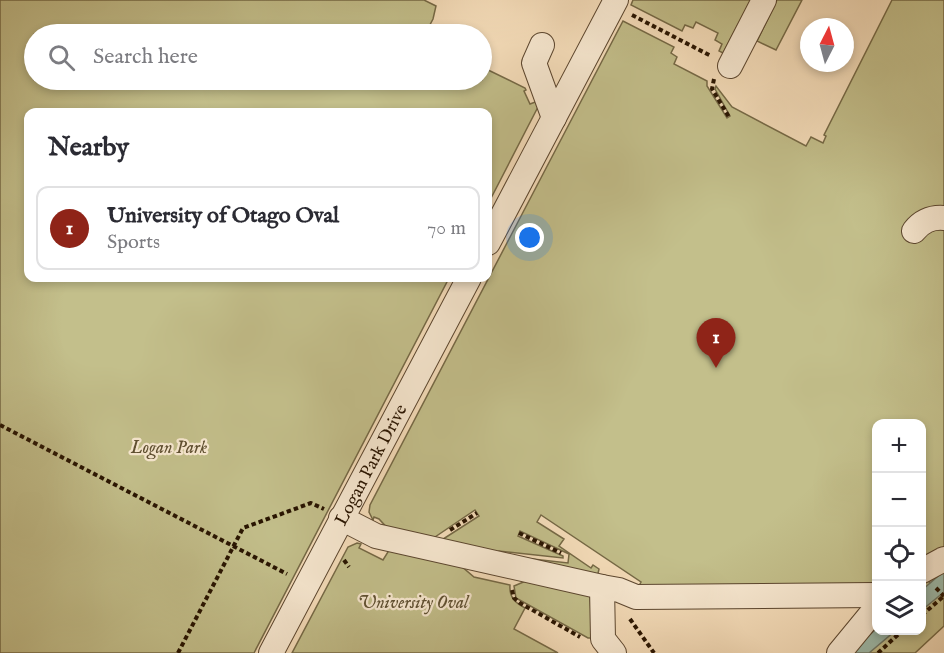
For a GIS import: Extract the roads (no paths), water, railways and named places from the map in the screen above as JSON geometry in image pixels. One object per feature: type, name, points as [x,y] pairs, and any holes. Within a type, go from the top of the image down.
[{"type":"lane","points":[[727,64],[764,0]]},
{"type":"lane","points":[[492,235],[614,3]]},
{"type":"lane","points":[[542,45],[534,63],[536,95],[554,118]]},
{"type":"lane","points":[[914,231],[931,218],[944,218]]},
{"type":"lane","name":"Logan Park Drive","points":[[271,653],[307,584],[335,515],[467,282]]},
{"type":"lane","points":[[335,515],[376,536],[610,588],[636,597],[872,595]]},
{"type":"lane","points":[[926,568],[944,559]]},
{"type":"lane","points":[[608,646],[610,588]]},
{"type":"lane","points":[[839,653],[872,613]]},
{"type":"place","name":"University of Otago Oval","points":[[716,368]]},
{"type":"park label","name":"Logan Park","points":[[169,447]]},
{"type":"park label","name":"University Oval","points":[[413,602]]}]
